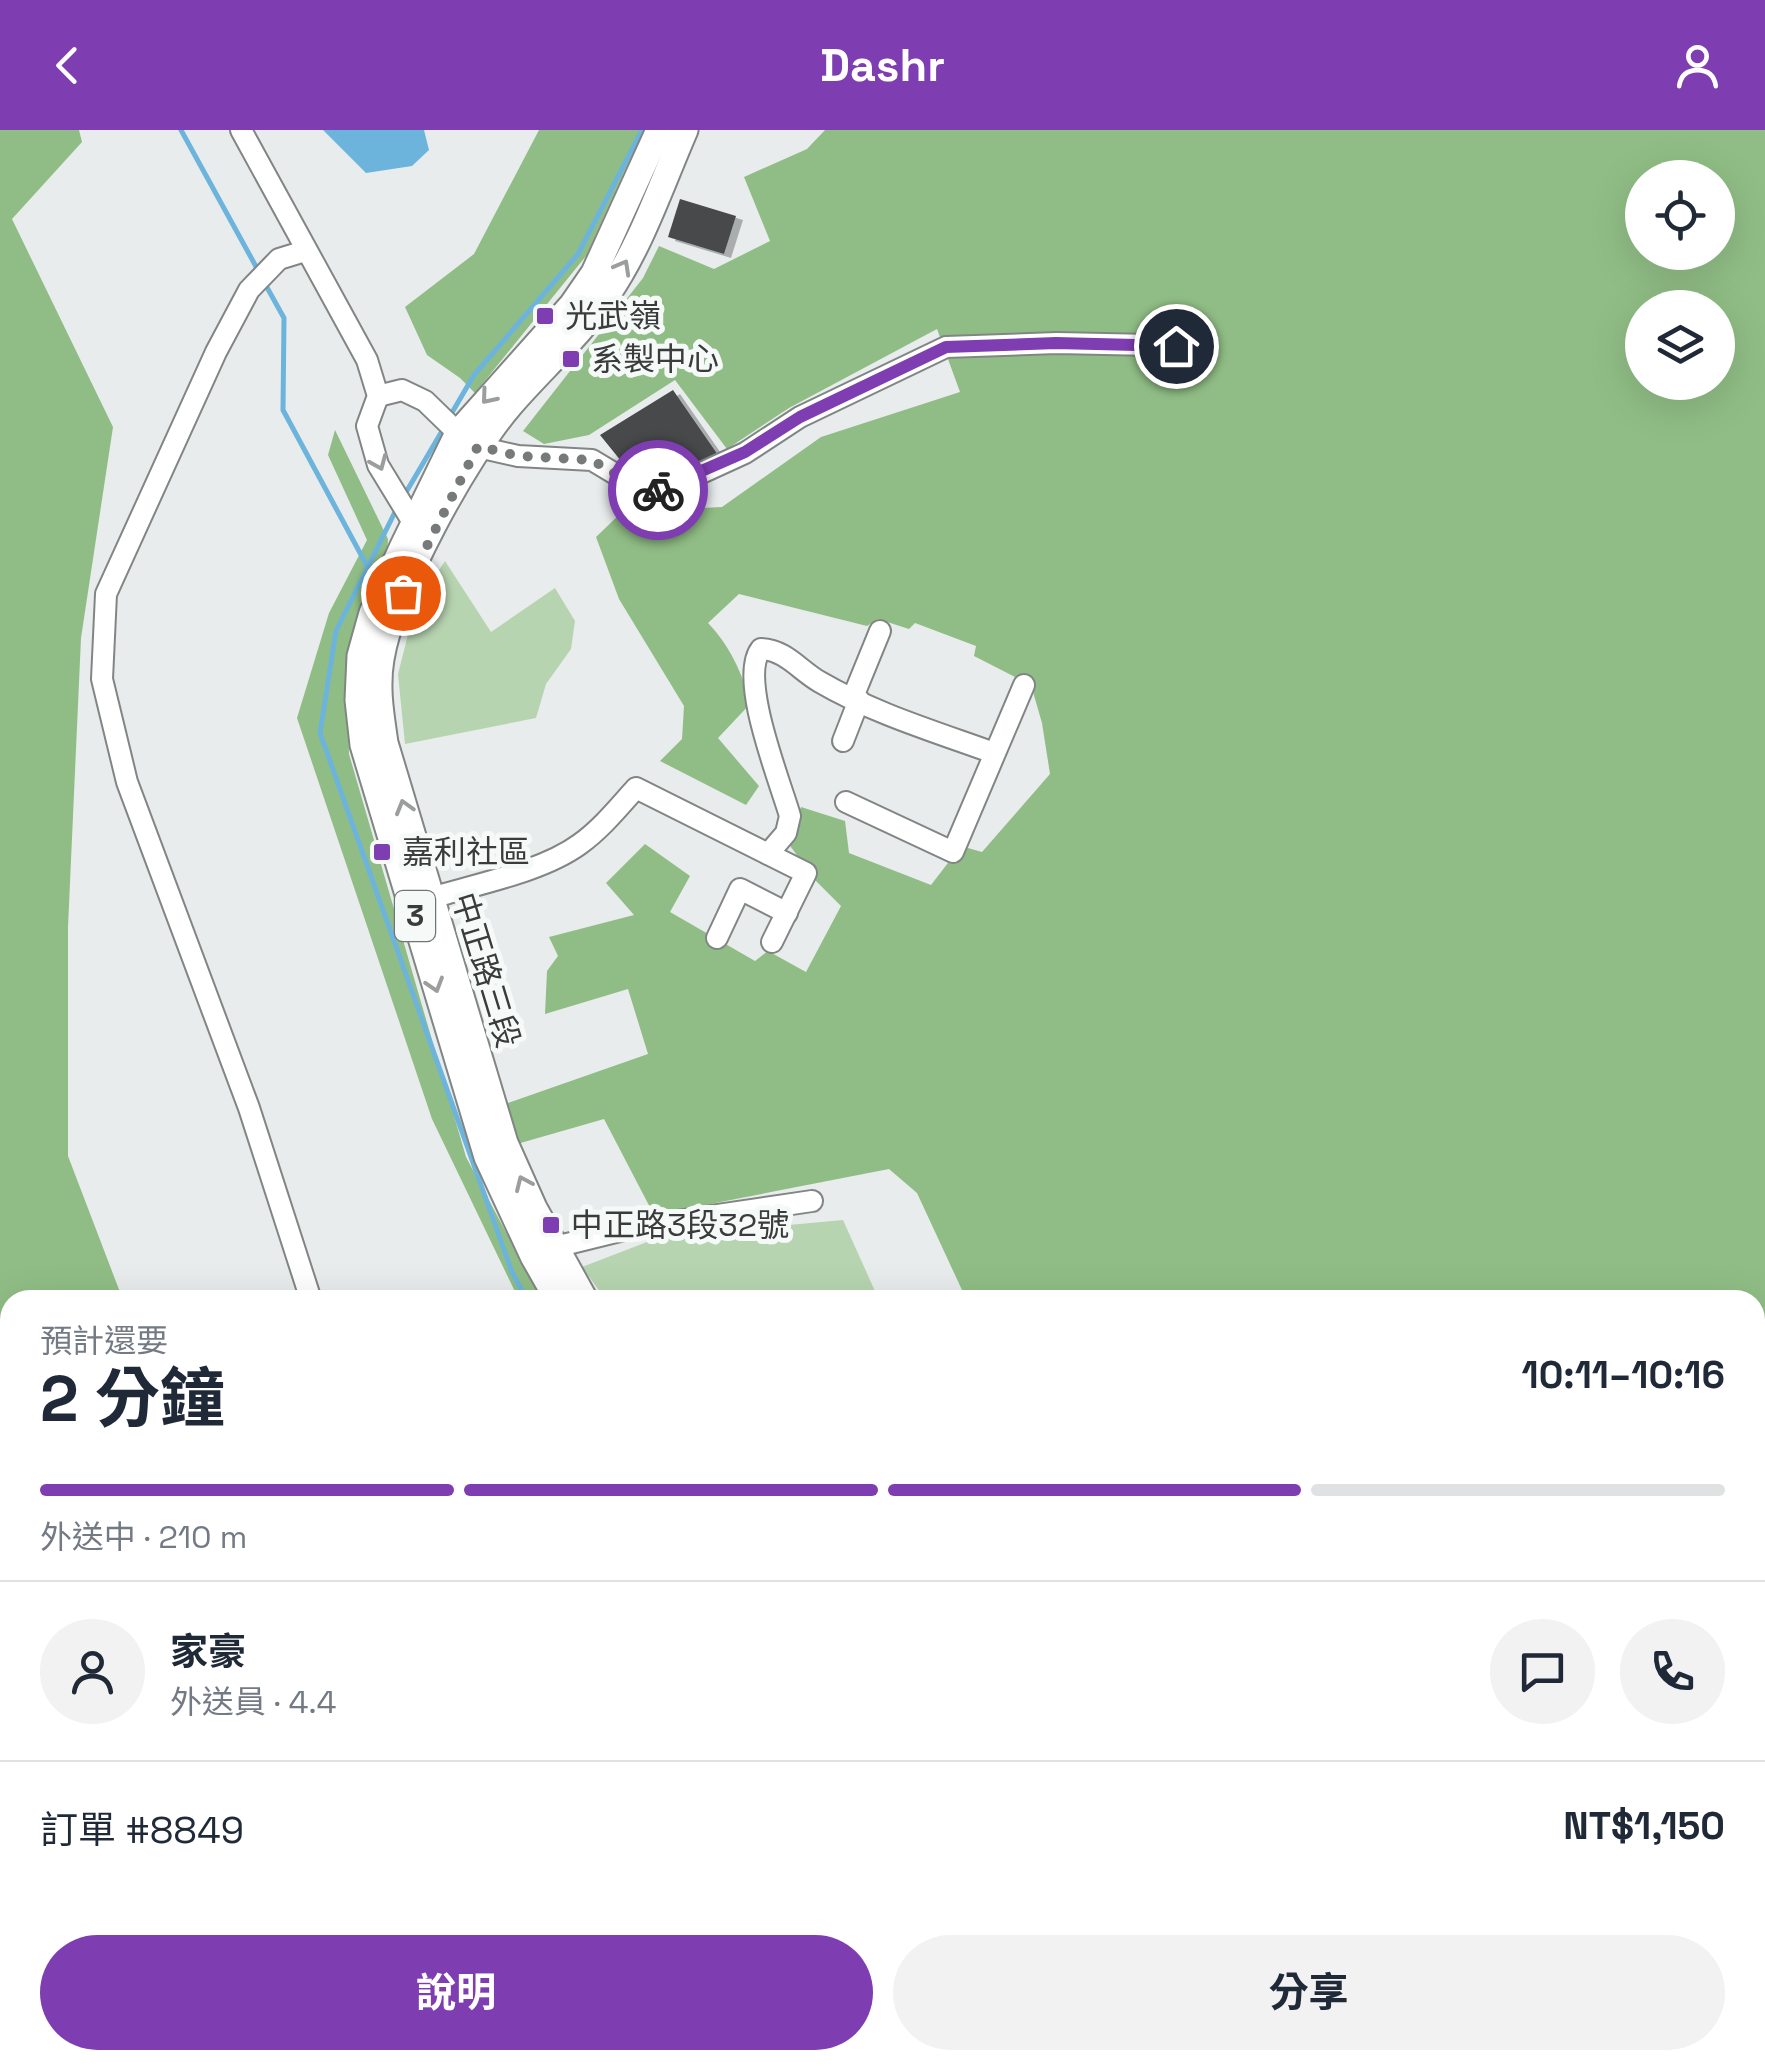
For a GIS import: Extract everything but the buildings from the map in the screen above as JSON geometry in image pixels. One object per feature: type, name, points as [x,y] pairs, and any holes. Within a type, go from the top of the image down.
[{"type":"main road","name":"中正路三段","points":[[552,1290],[487,1157],[364,745],[358,700],[360,656],[372,613],[422,531],[468,440],[594,274],[660,130]]},
{"type":"main road","name":"中正路三段","points":[[468,440],[608,294],[638,240],[684,130]]},
{"type":"main road","name":"中正路三段","points":[[422,531],[381,659],[378,694],[385,743],[505,1143],[579,1290]]},
{"type":"street","points":[[241,130],[367,360],[378,396],[367,426],[378,466],[422,531]]},
{"type":"street","points":[[305,251],[279,259],[250,290],[216,352],[106,594],[102,679],[127,782],[249,1108],[308,1290]]},
{"type":"street","points":[[378,396],[402,390],[425,400],[468,440],[518,456],[592,460],[632,484],[662,490],[745,452],[800,417],[946,347],[1056,343],[1200,346]]},
{"type":"street","points":[[843,742],[880,632]]},
{"type":"street","points":[[768,854],[786,833],[790,816],[756,699],[752,668],[760,649],[774,649],[818,682],[994,753]]},
{"type":"street","points":[[846,802],[953,852],[1024,685]]},
{"type":"street","points":[[431,898],[514,872],[578,846],[636,788],[806,873],[772,942]]},
{"type":"street","points":[[717,938],[740,890],[787,912]]},
{"type":"street","points":[[555,1247],[636,1227],[812,1201]]},
{"type":"green space","points":[[0,130],[79,130],[82,142],[12,219],[113,427],[81,638],[68,927],[68,1156],[119,1290],[0,1290]]},
{"type":"green space","points":[[539,130],[643,130],[586,256],[475,393],[427,355],[405,307],[474,254]]},
{"type":"green space","points":[[825,130],[1765,130],[1765,1290],[962,1290],[917,1193],[889,1169],[654,1215],[604,1119],[517,1144],[505,1104],[648,1054],[628,989],[545,1014],[547,971],[558,956],[549,937],[634,915],[606,883],[645,844],[690,876],[670,912],[755,961],[768,951],[806,972],[841,906],[815,880],[788,843],[801,807],[845,821],[849,853],[931,885],[961,846],[982,852],[1050,774],[1031,685],[974,656],[976,646],[915,623],[909,629],[878,619],[867,626],[739,594],[708,623],[734,660],[751,703],[718,738],[759,786],[746,805],[660,761],[682,739],[684,706],[619,599],[596,537],[622,512],[722,507],[821,437],[960,392],[937,329],[789,408],[727,449],[675,380],[589,435],[544,444],[523,431],[643,278],[659,246],[714,269],[770,241],[744,177],[807,149]]},
{"type":"green space","points":[[335,430],[388,539],[387,558],[347,673],[349,754],[466,1157],[537,1290],[514,1290],[432,1119],[297,718],[329,613],[367,540],[328,455]]},
{"type":"green space","points":[[445,561],[491,632],[555,588],[575,621],[571,649],[546,684],[536,718],[405,744],[398,674],[415,607]]},
{"type":"green space","points":[[843,1220],[874,1290],[599,1290],[582,1267],[660,1237]]},
{"type":"water","points":[[323,130],[424,130],[429,150],[412,166],[366,173]]},
{"type":"waterway","points":[[181,130],[259,272]]},
{"type":"waterway","points":[[450,416],[474,375],[578,254],[642,130]]},
{"type":"waterway","points":[[264,282],[284,318],[283,410],[366,564]]},
{"type":"waterway","points":[[405,494],[445,426]]},
{"type":"waterway","points":[[397,508],[336,631],[320,733],[522,1290]]},
{"type":"way so far","points":[[403,593],[478,446],[518,456],[592,460],[632,484],[658,490]]},
{"type":"place","name":"光武嶺","points":[[545,316]]},
{"type":"place","name":"系製中心","points":[[571,359]]},
{"type":"place","name":"嘉利社區","points":[[382,852]]},
{"type":"place","name":"中正路3段32號","points":[[551,1225]]},
{"type":"route","points":[[658,490],[745,452],[800,417],[946,347],[1056,343],[1176,346]]}]
